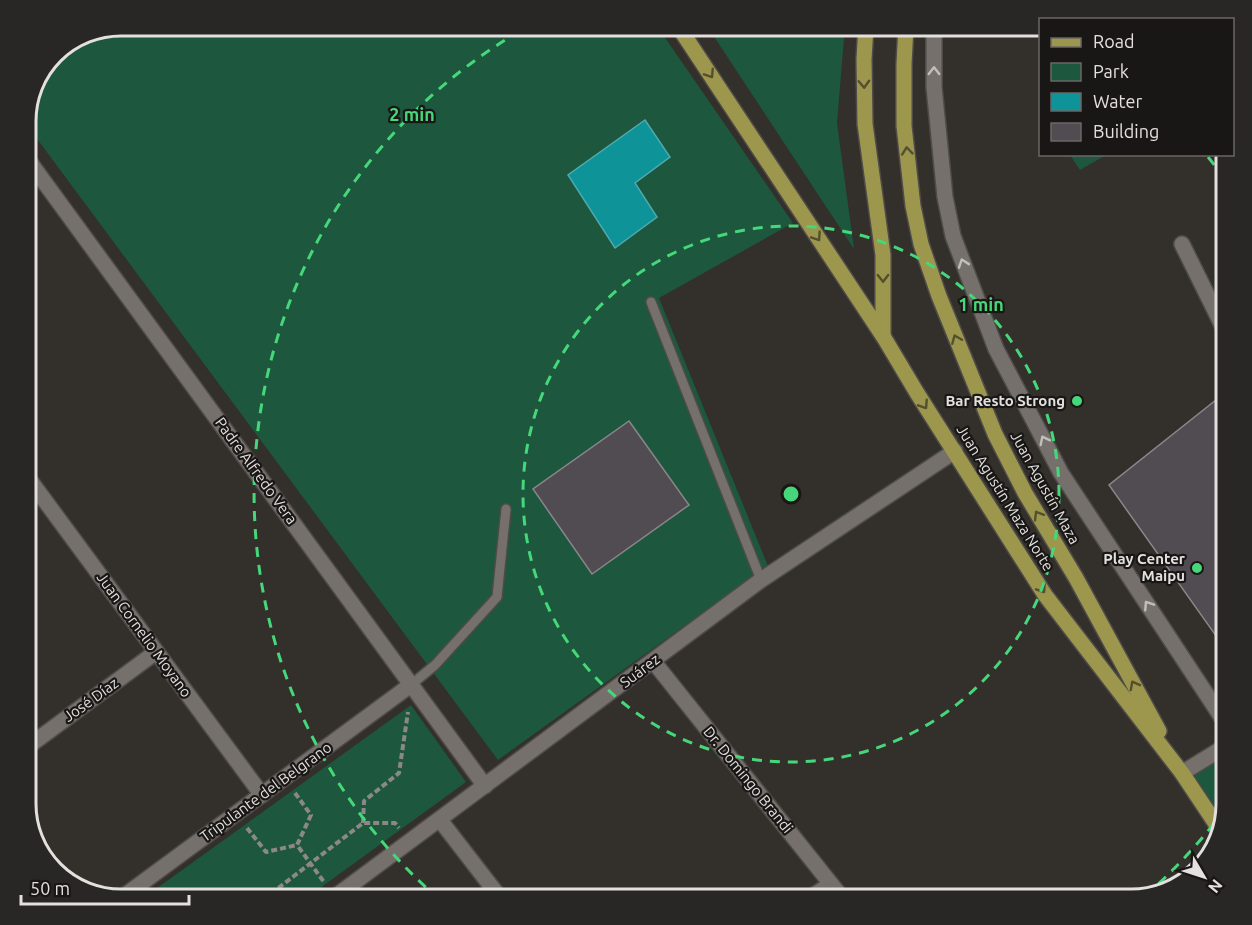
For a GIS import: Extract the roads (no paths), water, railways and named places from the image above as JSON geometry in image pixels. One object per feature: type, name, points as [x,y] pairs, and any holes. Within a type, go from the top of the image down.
[{"type":"main road","name":"Juan Agustín Maza Norte","points":[[685,36],[884,336],[917,393],[1045,595],[1182,773],[1214,821]]},
{"type":"main road","points":[[865,36],[865,124],[883,255],[884,336]]},
{"type":"main road","name":"Juan Agustín Maza","points":[[906,36],[904,126],[913,206],[921,244],[939,296],[995,434],[1025,493],[1076,578],[1182,773]]},
{"type":"street","points":[[934,36],[934,87],[945,197],[953,236],[996,349],[1061,473],[1216,707]]},
{"type":"street","name":"Padre Alfredo Vera","points":[[36,171],[485,786]]},
{"type":"street","points":[[1182,244],[1216,311]]},
{"type":"street","name":"Suárez","points":[[346,889],[761,580],[954,451]]},
{"type":"street","name":"Juan Cornelio Moyano","points":[[36,489],[261,795]]},
{"type":"street","name":"José Díaz","points":[[36,741],[156,652]]},
{"type":"street","name":"Dr. Domingo Brandi","points":[[653,661],[835,889]]},
{"type":"street","name":"Tripulante del Belgrano","points":[[134,889],[412,684]]},
{"type":"street","points":[[1182,773],[1216,753]]},
{"type":"street","points":[[440,820],[493,889]]},
{"type":"street","points":[[824,889],[831,884]]},
{"type":"lane","points":[[651,302],[761,580]]},
{"type":"lane","points":[[412,684],[435,665],[496,597],[506,509]]},
{"type":"water","points":[[645,120],[670,157],[635,183],[657,217],[615,248],[568,175]]},
{"type":"place","name":"Bar Resto Strong","points":[[1077,401]]},
{"type":"place","name":"Play Center Maipu","points":[[1197,568]]}]
